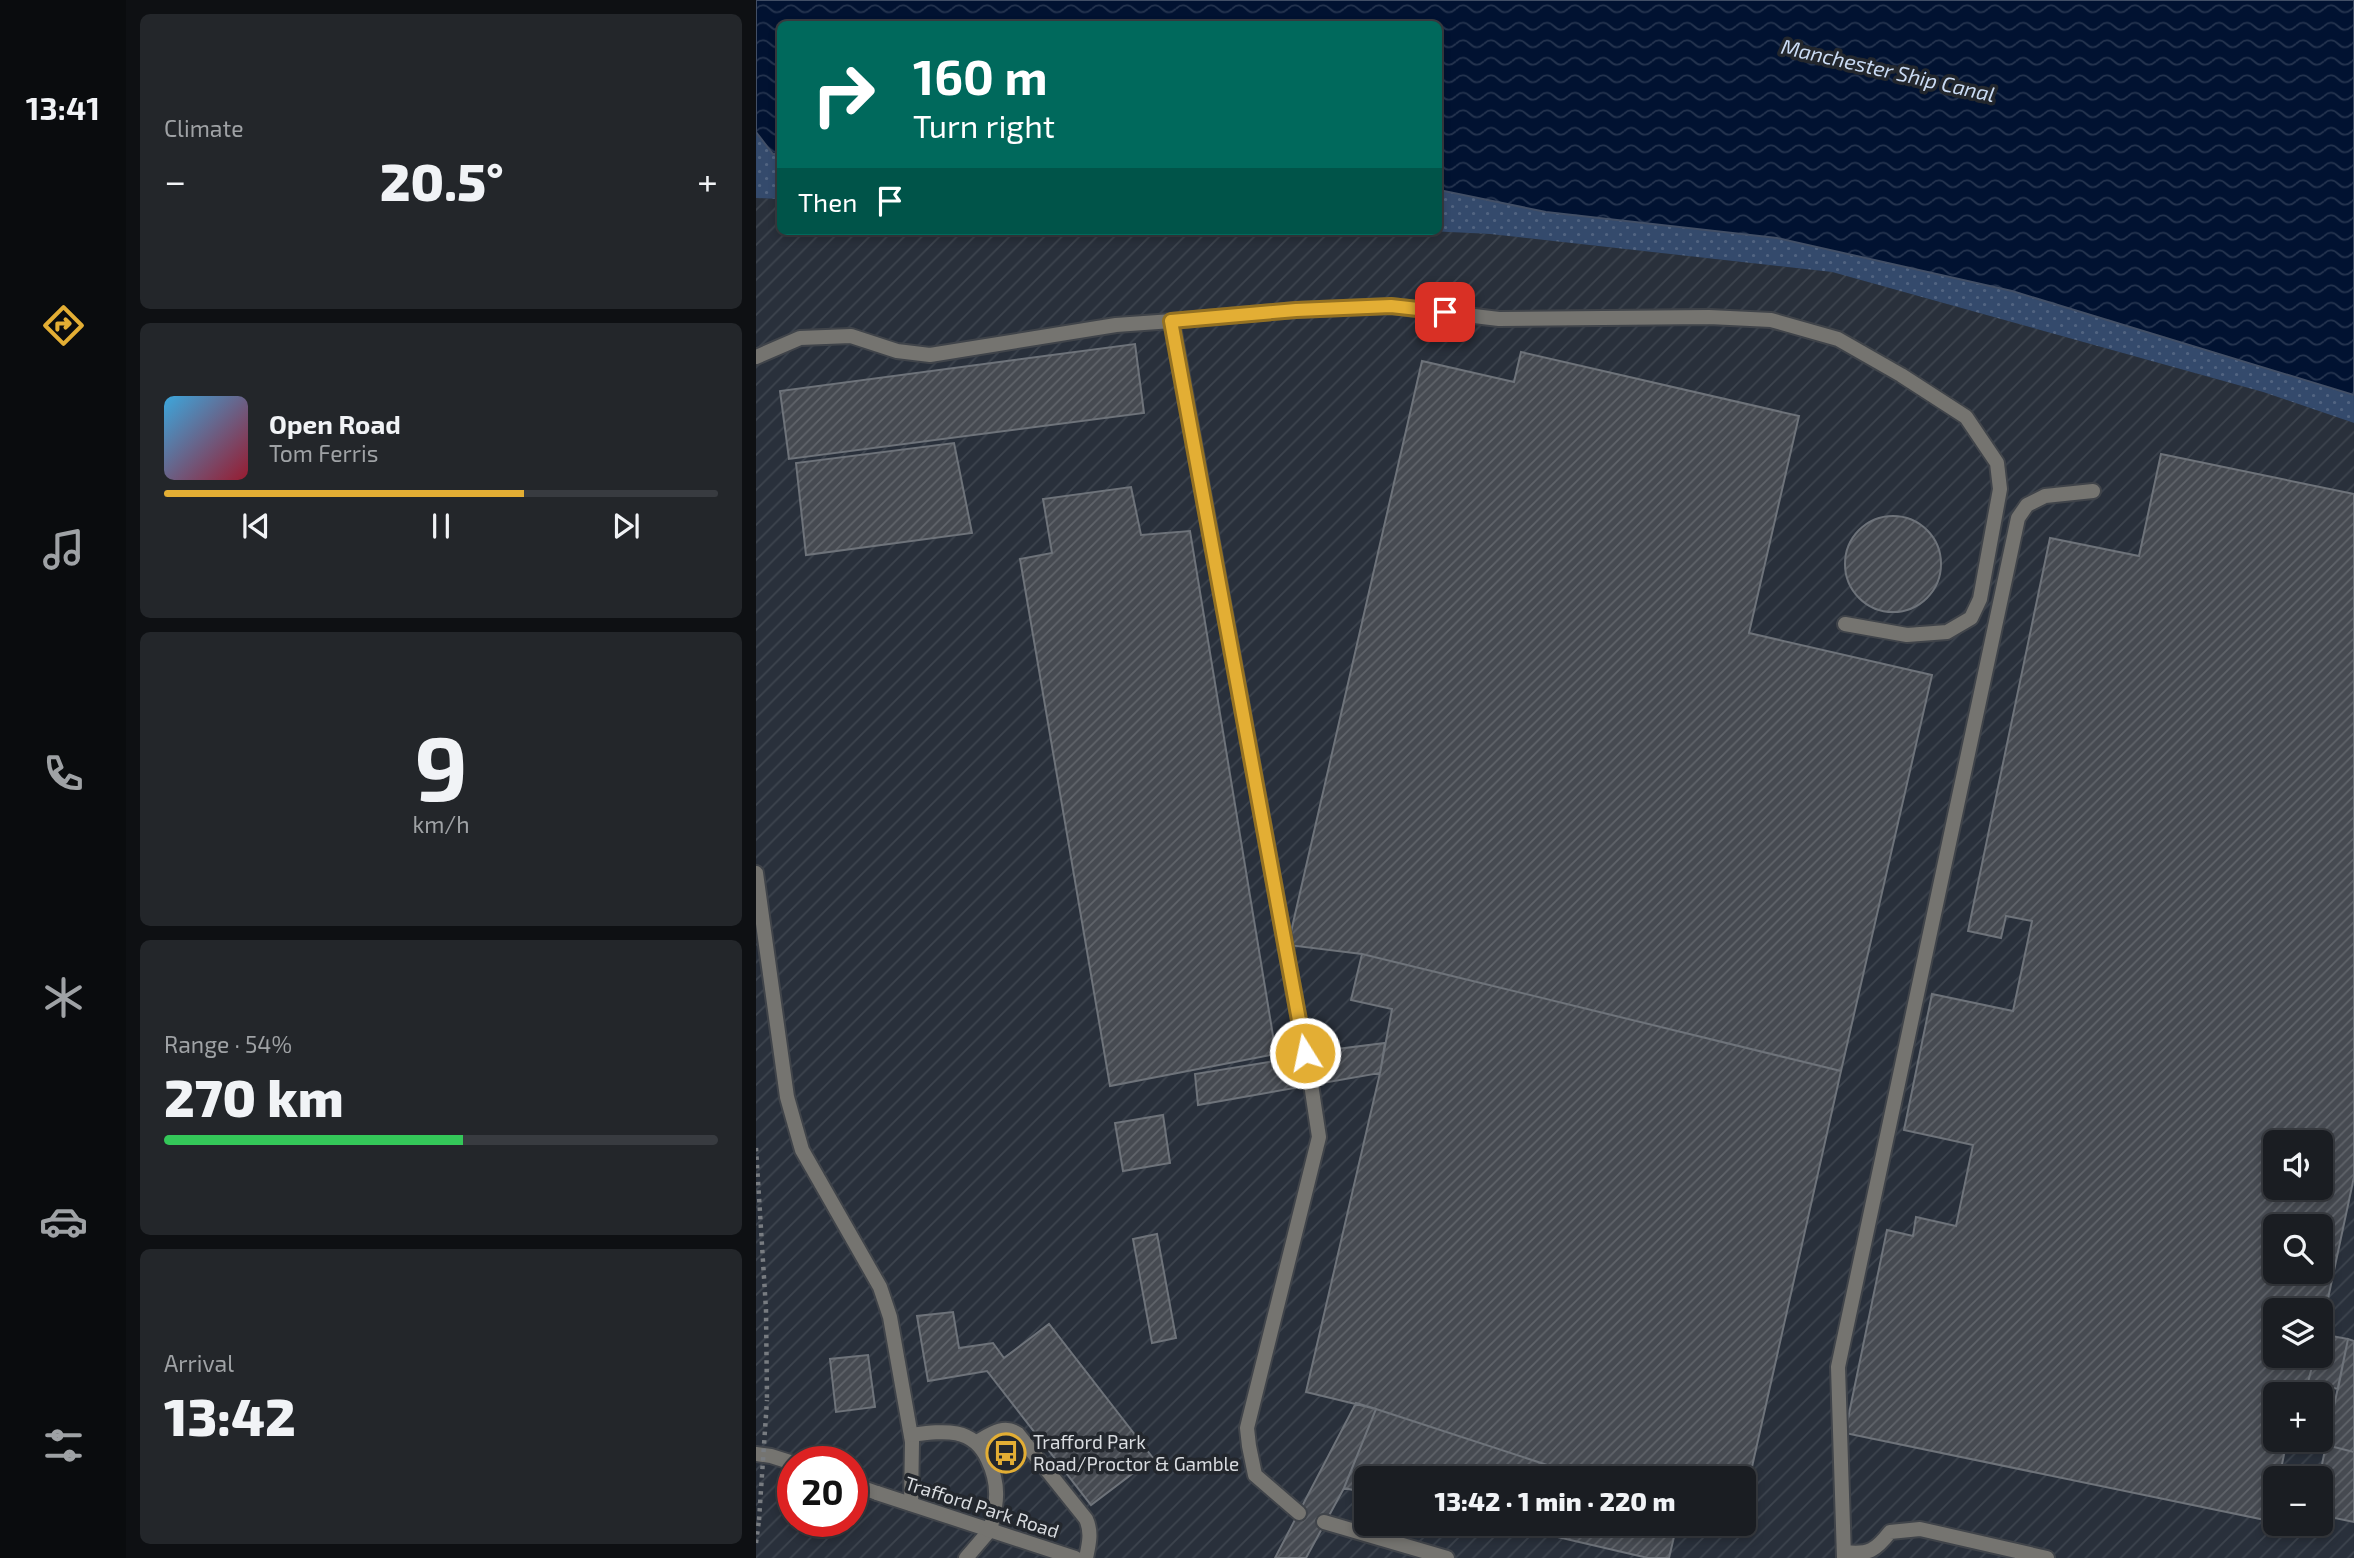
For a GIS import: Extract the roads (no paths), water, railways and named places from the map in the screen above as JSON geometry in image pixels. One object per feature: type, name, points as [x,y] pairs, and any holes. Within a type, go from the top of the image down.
[{"type":"street","points":[[756,357],[800,338],[851,336],[897,351],[930,355],[1116,325],[1296,310],[1391,306],[1499,318],[1709,317],[1771,320],[1838,339],[1901,375],[1966,418],[1997,463],[2000,489],[1980,599],[1971,618],[1947,632],[1907,635],[1845,624]]},
{"type":"street","points":[[1171,321],[1305,1053]]},
{"type":"street","points":[[2046,1558],[1920,1529],[1890,1532],[1878,1547],[1862,1554],[1845,1555],[1838,1367],[2018,518],[2027,505],[2045,496],[2093,491]]},
{"type":"street","points":[[756,873],[787,1097],[802,1150],[880,1287],[890,1317],[911,1435],[911,1504]]},
{"type":"street","points":[[1299,1513],[1255,1475],[1247,1428],[1319,1137],[1311,1084]]},
{"type":"street","points":[[977,1442],[1004,1429],[1018,1434],[1086,1519],[1090,1527],[1086,1558]]},
{"type":"street","points":[[911,1435],[940,1431],[959,1434],[977,1442],[995,1474],[998,1493],[990,1530],[967,1558]]},
{"type":"street","points":[[756,1454],[777,1457]]},
{"type":"street","name":"Trafford Park Road","points":[[868,1490],[1074,1558]]},
{"type":"street","points":[[1324,1522],[1447,1558]]},
{"type":"water","name":"Manchester Ship Canal","points":[[756,0],[2354,0],[2354,395],[2012,291],[1777,238],[1546,212],[1442,191],[1442,21],[777,21],[777,154],[773,154],[756,132]]},
{"type":"place","name":"Trafford Park Road/Proctor & Gamble","points":[[1006,1453]]}]
